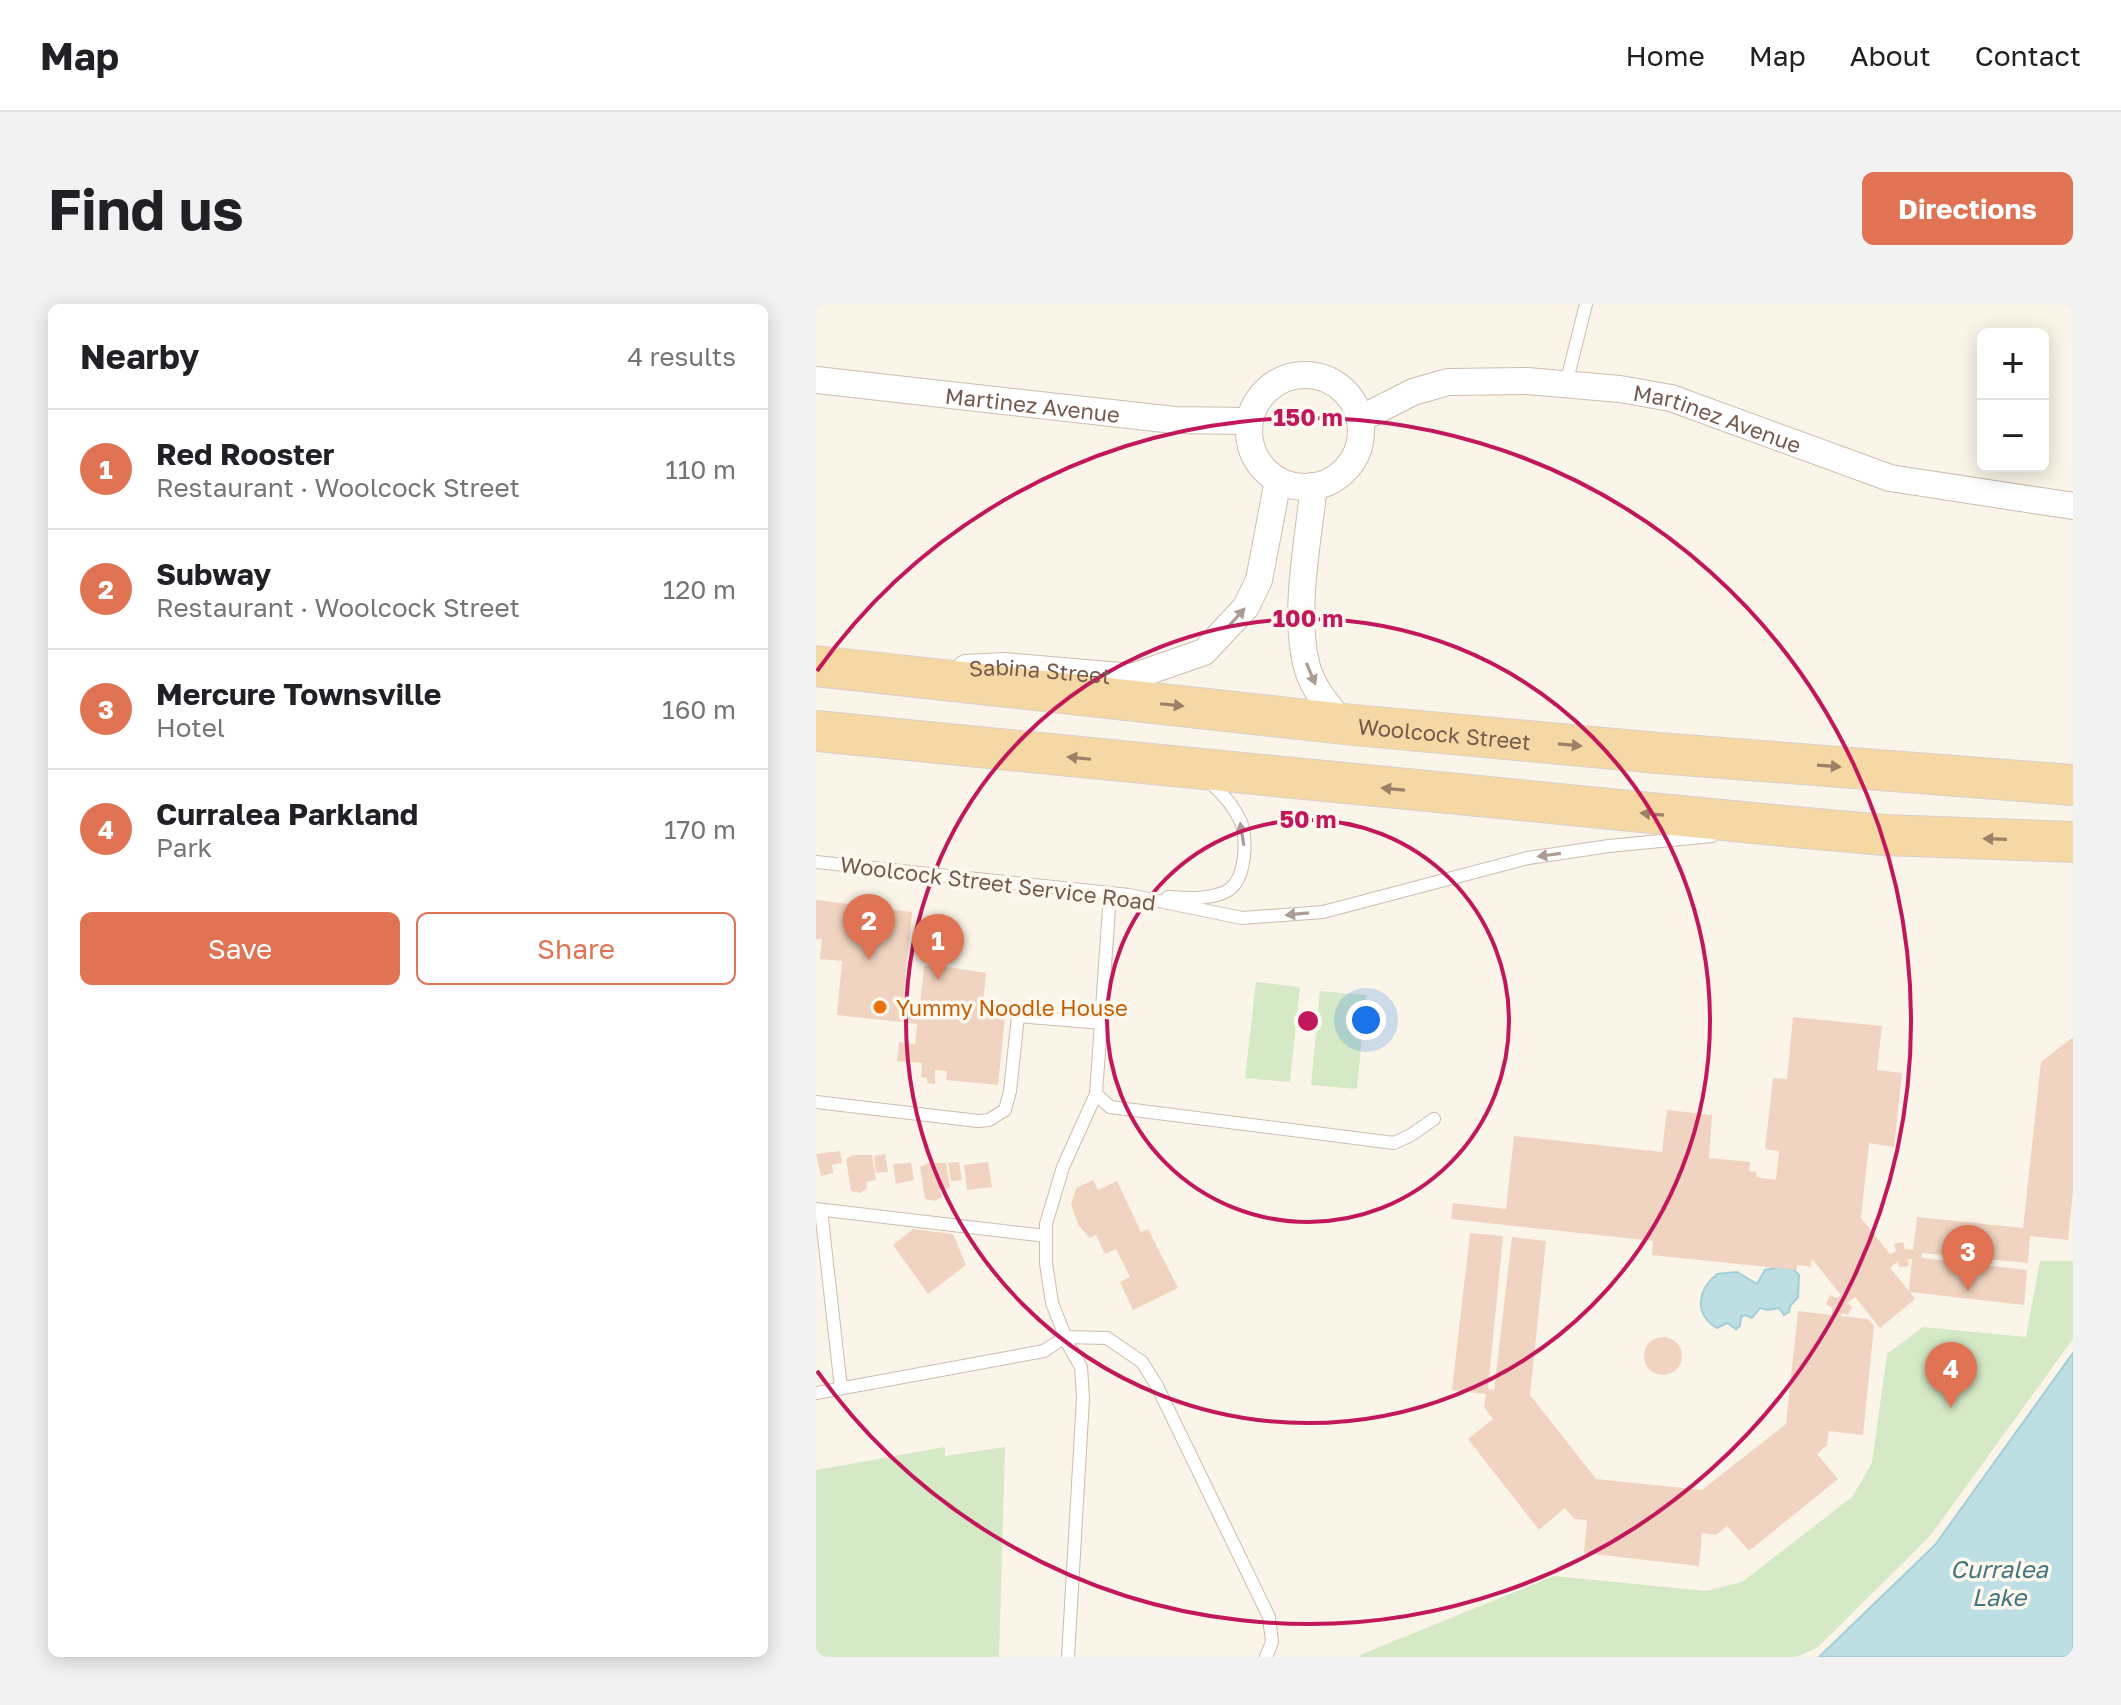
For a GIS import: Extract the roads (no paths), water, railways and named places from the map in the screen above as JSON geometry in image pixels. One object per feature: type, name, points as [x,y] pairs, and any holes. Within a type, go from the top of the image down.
[{"type":"main road","name":"Woolcock Street","points":[[816,666],[1344,724],[1658,753],[2073,785]]},
{"type":"main road","points":[[816,731],[1794,827],[1885,835],[2073,842]]},
{"type":"street","points":[[1300,375],[1319,377],[1339,386],[1353,401],[1360,419],[1360,442],[1353,460],[1333,480],[1314,486],[1295,486],[1278,480],[1263,468],[1252,452],[1249,421],[1265,391],[1281,380],[1300,375]]},
{"type":"street","name":"Martinez Avenue","points":[[816,380],[1174,420],[1249,421]]},
{"type":"street","name":"Martinez Avenue","points":[[1360,419],[1413,392],[1448,382],[1477,380],[1620,389],[1671,398],[1890,478],[2073,506]]},
{"type":"street","name":"Sabina Street","points":[[871,672],[1004,666],[1132,677],[1204,652],[1246,607],[1259,580],[1278,480]]},
{"type":"street","points":[[1314,486],[1303,583],[1302,640],[1308,669],[1327,706],[1344,724]]},
{"type":"lane","points":[[1566,384],[1586,304]]},
{"type":"lane","points":[[1129,895],[1199,898],[1228,891],[1240,876],[1244,853],[1242,823],[1223,794],[1198,770]]},
{"type":"lane","name":"Woolcock Street Service Road","points":[[816,862],[1129,895],[1242,918],[1323,912],[1528,858],[1609,846],[1794,827]]},
{"type":"lane","points":[[1068,1657],[1083,1398],[1081,1367],[1052,1303],[1046,1263],[1046,1224],[1063,1167],[1096,1094],[1110,894]]},
{"type":"lane","points":[[816,1102],[989,1120],[1005,1110],[1008,1101],[1018,1016],[1102,1023]]},
{"type":"lane","points":[[1096,1094],[1110,1107],[1394,1143],[1434,1119]]},
{"type":"lane","points":[[841,1388],[818,1210],[1046,1236]]},
{"type":"lane","points":[[816,1393],[1044,1351],[1065,1337],[1107,1338],[1142,1362],[1157,1386],[1269,1617],[1272,1642],[1266,1657]]},
{"type":"water","points":[[1778,1267],[1793,1269],[1799,1275],[1798,1297],[1789,1312],[1784,1315],[1779,1308],[1760,1308],[1752,1318],[1741,1317],[1740,1326],[1736,1329],[1727,1323],[1717,1328],[1709,1322],[1701,1309],[1702,1294],[1717,1274],[1737,1272],[1757,1284],[1765,1270]]},
{"type":"water","name":"Curralea Lake","points":[[2073,1353],[2073,1657],[1819,1657],[1935,1545]]},
{"type":"place","name":"Subway","points":[[869,960]]},
{"type":"place","name":"Red Rooster","points":[[938,980]]},
{"type":"place","name":"Yummy Noodle House","points":[[880,1007]]},
{"type":"place","name":"Mercure Townsville","points":[[1968,1291]]},
{"type":"place","name":"Curralea Parkland","points":[[1951,1408]]}]
